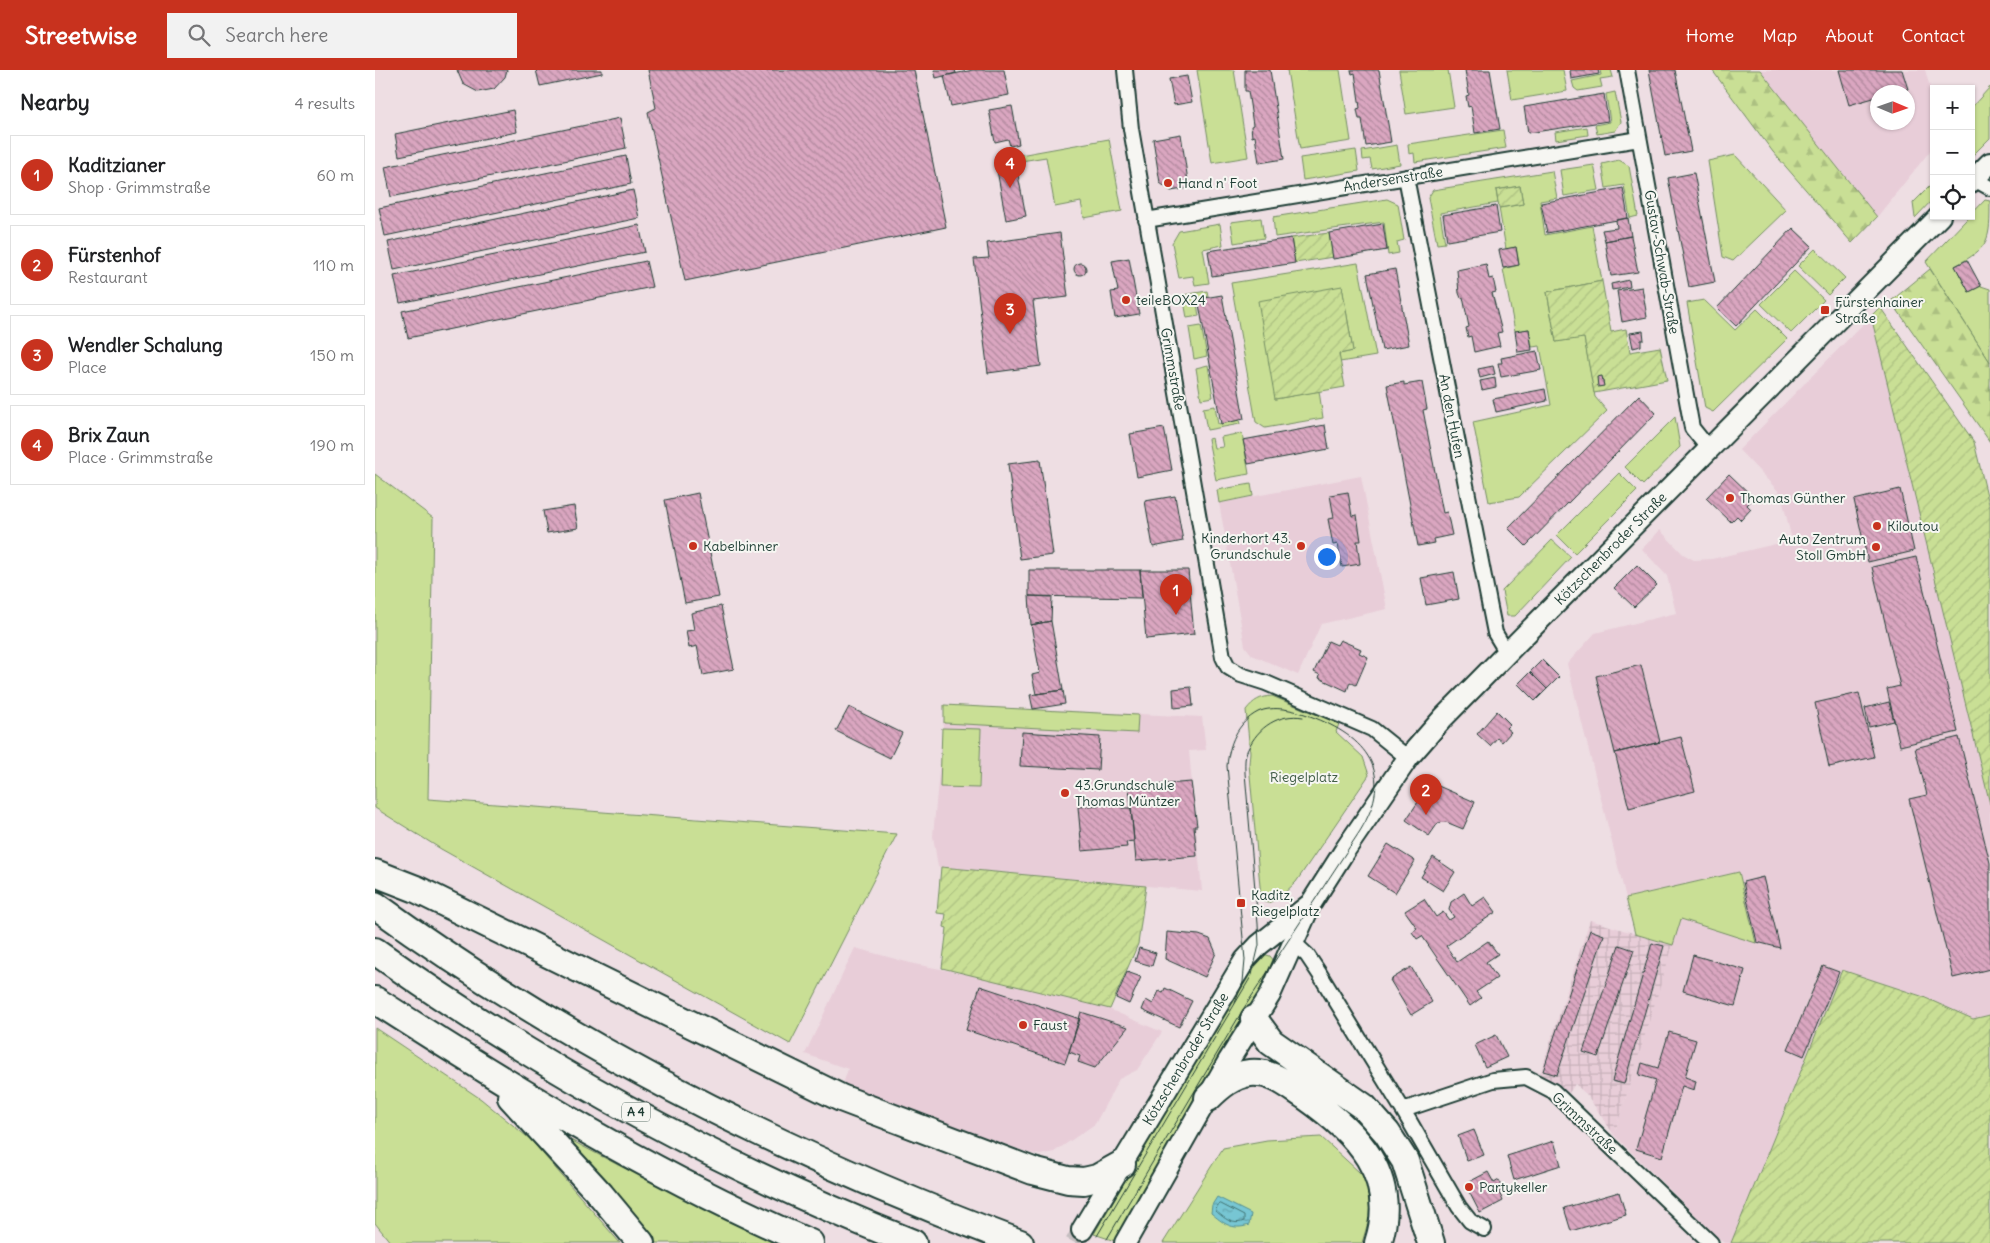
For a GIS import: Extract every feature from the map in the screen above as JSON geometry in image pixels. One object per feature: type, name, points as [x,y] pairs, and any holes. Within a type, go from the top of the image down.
[{"type":"highway","points":[[375,874],[416,889],[841,1098],[1033,1170],[1068,1180],[1084,1181],[1097,1178],[1122,1164]]},
{"type":"highway","points":[[375,905],[534,1012],[663,1085],[729,1119],[921,1206],[1020,1243]]},
{"type":"highway","name":"A 4","points":[[375,951],[521,1047],[626,1107],[750,1171],[913,1243]]},
{"type":"highway","points":[[375,1000],[481,1069],[550,1110],[660,1171],[810,1243]]},
{"type":"highway","points":[[1254,1019],[1271,1042],[1365,1107],[1387,1133],[1405,1161],[1431,1243]]},
{"type":"highway","points":[[481,1069],[515,1101],[601,1195],[641,1243]]},
{"type":"highway","points":[[1208,1098],[1221,1086],[1242,1074],[1268,1074],[1286,1084],[1340,1122],[1362,1146],[1378,1173],[1382,1188],[1383,1218],[1378,1243]]},
{"type":"street","name":"Grimmstraße","points":[[1125,70],[1128,115],[1223,657],[1228,667],[1241,675],[1266,683],[1372,729],[1408,758]]},
{"type":"street","name":"Gustav-Schwab-Straße","points":[[1627,70],[1692,428],[1709,450]]},
{"type":"street","name":"Andersenstraße","points":[[1146,220],[1639,139]]},
{"type":"street","points":[[1979,183],[1990,163]]},
{"type":"street","name":"An den Hufen","points":[[1406,177],[1495,633],[1507,652]]},
{"type":"street","name":"Kötzschenbroder Straße","points":[[1125,1243],[1254,1019],[1270,995],[1310,905],[1408,758],[1443,718],[1507,652],[1936,220]]},
{"type":"street","name":"Kötzschenbroder Straße","points":[[1082,1230],[1230,981],[1259,945],[1310,905]]},
{"type":"street","points":[[1294,943],[1307,955],[1319,972],[1403,1110],[1459,1208],[1470,1220],[1484,1229]]},
{"type":"street","name":"Grimmstraße","points":[[1403,1110],[1493,1080],[1526,1076],[1553,1091],[1711,1243]]},
{"type":"shaded area","points":[[1760,70],[1925,70],[1930,87],[1930,151],[1877,217]]},
{"type":"shaded area","points":[[1871,316],[1990,804],[1990,1015],[1973,1019],[1921,996],[1842,970],[1731,1243],[1724,1243],[1614,1135],[1680,919],[1756,942],[1739,872],[1626,898],[1567,664],[1595,633],[1676,613],[1667,576],[1642,549],[1660,530],[1683,554],[1694,560],[1712,559],[1792,540],[1781,494],[1739,450]]},
{"type":"shaded area","name":"Kinderhort 43. Grundschule","points":[[1361,476],[1387,609],[1321,624],[1298,675],[1252,655],[1245,646],[1219,503]]},
{"type":"shaded area","name":"43.Grundschule Thomas Müntzer","points":[[945,705],[1202,717],[1206,750],[1189,751],[1202,891],[938,867],[933,836]]},
{"type":"shaded area","points":[[1590,920],[1673,945],[1614,1135],[1587,1095],[1575,1084],[1569,1093],[1540,1074]]},
{"type":"shaded area","points":[[855,948],[914,964],[1004,981],[1102,1006],[1162,1032],[1137,1070],[1119,1079],[1095,1124],[1054,1152],[1040,1155],[1029,1153],[843,1084],[848,1069],[805,1054]]},
{"type":"green space","points":[[1197,70],[1234,70],[1248,157],[1212,163]]},
{"type":"green space","points":[[1287,70],[1340,70],[1351,141],[1300,149]]},
{"type":"green space","points":[[1399,70],[1448,70],[1454,107],[1406,114]]},
{"type":"green space","points":[[1507,70],[1563,70],[1567,91],[1512,100]]},
{"type":"green space","points":[[1600,70],[1611,70],[1613,77],[1600,79],[1602,87],[1578,91],[1574,88],[1572,81],[1601,75]]},
{"type":"green space","points":[[1712,70],[1760,70],[1877,217],[1852,243],[1773,152]]},
{"type":"green space","points":[[1990,87],[1990,138],[1975,153],[1975,130],[1975,104]]},
{"type":"green space","points":[[1615,92],[1621,122],[1615,131],[1597,134],[1595,125],[1610,122],[1606,94]]},
{"type":"green space","points":[[1587,127],[1588,135],[1556,140],[1555,132]]},
{"type":"green space","points":[[1503,130],[1506,148],[1415,162],[1414,153],[1409,154],[1408,144]]},
{"type":"green space","points":[[1109,139],[1122,211],[1084,218],[1081,202],[1055,207],[1046,157],[1021,161],[1020,155]]},
{"type":"green space","points":[[1397,145],[1400,164],[1372,169],[1370,159],[1363,160],[1362,151]]},
{"type":"green space","points":[[1356,150],[1359,171],[1303,180],[1300,158]]},
{"type":"green space","points":[[1735,155],[1786,210],[1733,261],[1723,257],[1708,161]]},
{"type":"green space","points":[[1619,160],[1629,166],[1638,216],[1630,218],[1624,185],[1606,188],[1602,164]]},
{"type":"green space","points":[[1594,165],[1599,190],[1564,196],[1560,170]]},
{"type":"green space","points":[[1552,171],[1557,198],[1540,201],[1545,235],[1592,226],[1602,281],[1547,292],[1556,342],[1584,337],[1595,397],[1607,411],[1519,497],[1489,502],[1473,422],[1551,405],[1540,346],[1532,347],[1529,329],[1515,331],[1503,269],[1519,265],[1516,247],[1506,249],[1499,208],[1523,204],[1520,186],[1496,190],[1498,203],[1440,213],[1445,243],[1437,244],[1428,198],[1433,190]]},
{"type":"green space","points":[[1520,186],[1523,204],[1499,208],[1496,190]]},
{"type":"green space","points":[[1930,186],[1930,202],[1915,218],[1913,203]]},
{"type":"green space","points":[[1387,199],[1398,204],[1404,240],[1397,242],[1399,253],[1388,255],[1384,222],[1275,237],[1273,217]]},
{"type":"green space","points":[[1985,200],[1990,201],[1986,241],[1975,253],[1955,266],[1969,292],[1981,286],[1990,289],[1990,362],[1926,262],[1966,220],[1975,220],[1975,211]]},
{"type":"green space","points":[[1261,218],[1264,238],[1234,243],[1231,222]]},
{"type":"green space","points":[[1220,224],[1223,245],[1203,249],[1209,283],[1195,285],[1193,276],[1179,278],[1172,243],[1179,231]]},
{"type":"green space","points":[[1329,233],[1333,257],[1295,263],[1291,238]]},
{"type":"green space","points":[[1815,249],[1845,278],[1828,295],[1798,266]]},
{"type":"green space","points":[[1358,263],[1376,356],[1340,362],[1339,354],[1353,351],[1342,287],[1275,399],[1319,391],[1323,418],[1265,428],[1256,422],[1231,283]]},
{"type":"green space","points":[[1930,269],[1990,362],[1990,442],[1891,301]]},
{"type":"green space","points":[[1794,271],[1824,300],[1791,333],[1761,304]]},
{"type":"green space","points":[[1602,281],[1611,332],[1626,329],[1630,352],[1660,347],[1667,380],[1594,393],[1584,338],[1556,342],[1547,292]]},
{"type":"green space","points":[[1342,286],[1353,351],[1339,354],[1345,387],[1275,399],[1258,301]]},
{"type":"green space","points":[[1207,291],[1208,296],[1196,299],[1199,316],[1187,318],[1183,295]]},
{"type":"green space","points":[[1704,300],[1735,330],[1757,309],[1787,339],[1713,412],[1705,408],[1687,303]]},
{"type":"green space","points":[[1880,307],[1974,442],[1990,508],[1990,804],[1871,316]]},
{"type":"green space","points":[[1201,326],[1207,356],[1194,359],[1189,328]]},
{"type":"green space","points":[[1208,365],[1213,397],[1201,399],[1196,368]]},
{"type":"green space","points":[[1215,406],[1218,424],[1239,420],[1240,424],[1207,430],[1203,408]]},
{"type":"green space","points":[[1675,417],[1680,447],[1643,485],[1625,467]]},
{"type":"green space","points":[[1242,433],[1249,474],[1216,480],[1208,439],[1212,438],[1214,448],[1223,447],[1221,437]]},
{"type":"green space","points":[[1619,473],[1637,491],[1575,553],[1557,535]]},
{"type":"green space","points":[[375,474],[433,518],[428,799],[897,834],[790,1044],[441,849],[375,808]]},
{"type":"green space","points":[[1251,484],[1253,496],[1219,503],[1217,490]]},
{"type":"green space","points":[[1552,540],[1571,557],[1515,616],[1507,616],[1502,591]]},
{"type":"green space","name":"Riegelplatz","points":[[1272,696],[1339,724],[1336,732],[1363,757],[1369,775],[1296,882],[1279,898],[1268,903],[1264,902],[1261,897],[1246,710],[1258,700]]},
{"type":"green space","points":[[944,705],[1138,715],[1137,733],[944,723]]},
{"type":"green space","points":[[942,728],[981,729],[979,788],[940,787]]},
{"type":"green space","points":[[941,867],[1146,886],[1138,944],[1110,1009],[942,968],[947,928],[944,927],[946,914],[937,913]]},
{"type":"green space","points":[[1739,872],[1756,943],[1681,919],[1673,945],[1635,934],[1626,898]]},
{"type":"green space","points":[[1263,954],[1270,956],[1275,962],[1271,978],[1214,1069],[1115,1241],[1094,1234],[1226,1008],[1256,961]]},
{"type":"green space","points":[[1842,970],[1921,996],[1973,1019],[1990,1015],[1990,1243],[1731,1243]]},
{"type":"green space","points":[[375,1028],[481,1099],[531,1140],[620,1243],[391,1243],[375,1223]]},
{"type":"green space","points":[[563,1136],[620,1166],[777,1243],[653,1243]]},
{"type":"green space","points":[[1321,1137],[1371,1183],[1369,1219],[1362,1243],[1163,1243],[1223,1148],[1267,1140]]},
{"type":"water","points":[[1217,1197],[1251,1214],[1249,1225],[1238,1227],[1228,1225],[1211,1213],[1212,1205]]},
{"type":"building","points":[[457,70],[507,70],[505,77],[494,89],[478,92],[463,84]]},
{"type":"building","points":[[536,70],[602,70],[602,73],[540,86]]},
{"type":"building","points":[[648,70],[914,70],[946,227],[685,281],[648,112],[656,108]]},
{"type":"building","points":[[934,70],[955,70],[956,73],[936,78]]},
{"type":"building","points":[[973,70],[1004,70],[1009,95],[951,106],[944,76]]},
{"type":"building","points":[[1245,70],[1270,70],[1284,159],[1259,163],[1255,136],[1252,137],[1251,126],[1253,125],[1248,91],[1245,91]]},
{"type":"building","points":[[1351,70],[1379,70],[1391,142],[1366,146],[1362,119],[1359,119],[1357,109],[1360,108],[1355,73],[1352,74]]},
{"type":"building","points":[[1465,70],[1490,70],[1500,129],[1475,133],[1471,106],[1468,107],[1466,96],[1469,95]]},
{"type":"building","points":[[1570,70],[1598,70],[1599,74],[1571,79]]},
{"type":"building","points":[[1649,70],[1675,70],[1691,151],[1665,156]]},
{"type":"building","points":[[1839,70],[1902,70],[1907,85],[1870,85],[1870,99],[1849,105]]},
{"type":"building","points":[[1187,76],[1192,102],[1174,105],[1169,79]]},
{"type":"building","points":[[1604,94],[1608,121],[1528,133],[1524,107]]},
{"type":"building","points":[[1012,106],[1019,144],[1010,146],[1008,139],[995,142],[989,110]]},
{"type":"building","points":[[513,110],[517,132],[399,156],[395,134]]},
{"type":"building","points":[[620,118],[626,148],[391,197],[385,167]]},
{"type":"building","points":[[1181,134],[1189,188],[1171,191],[1160,183],[1153,139]]},
{"type":"building","points":[[1014,155],[1026,216],[1006,220],[995,159]]},
{"type":"building","points":[[626,156],[631,184],[385,236],[379,208]]},
{"type":"building","points":[[1694,173],[1715,282],[1689,287],[1668,178]]},
{"type":"building","points":[[1623,188],[1628,218],[1547,233],[1541,203]]},
{"type":"building","points":[[633,190],[639,218],[394,270],[388,242]]},
{"type":"building","points":[[1496,206],[1500,232],[1447,241],[1443,215]]},
{"type":"building","points":[[1628,218],[1631,236],[1605,241],[1602,230],[1617,228],[1616,220]]},
{"type":"building","points":[[1383,224],[1387,250],[1333,259],[1329,233]]},
{"type":"building","points":[[639,225],[645,252],[400,303],[394,276]]},
{"type":"building","points":[[1793,228],[1812,246],[1736,326],[1717,308]]},
{"type":"building","points":[[1060,233],[1068,297],[1033,301],[1041,366],[988,373],[974,259],[989,258],[987,243]]},
{"type":"building","points":[[1631,236],[1638,272],[1611,276],[1605,241]]},
{"type":"building","points":[[1291,238],[1295,263],[1212,276],[1208,251]]},
{"type":"building","points":[[1516,247],[1519,265],[1503,268],[1499,250]]},
{"type":"building","points":[[1129,258],[1139,314],[1115,318],[1111,292],[1118,291],[1112,261]]},
{"type":"building","points":[[1967,260],[1981,286],[1969,292],[1955,266]]},
{"type":"building","points":[[646,261],[652,287],[408,338],[402,311]]},
{"type":"building","points":[[1082,263],[1085,264],[1085,274],[1078,275],[1075,274],[1074,267],[1075,264]]},
{"type":"building","points":[[1486,264],[1489,279],[1493,278],[1496,292],[1492,293],[1502,332],[1497,333],[1500,346],[1474,352],[1471,336],[1468,337],[1466,328],[1469,327],[1463,297],[1461,298],[1459,293],[1457,270]]},
{"type":"building","points":[[1395,269],[1409,345],[1382,350],[1367,274]]},
{"type":"building","points":[[1629,280],[1630,287],[1612,290],[1611,284]]},
{"type":"building","points":[[1642,287],[1647,317],[1622,322],[1617,291]]},
{"type":"building","points":[[1222,295],[1244,419],[1221,424],[1198,299]]},
{"type":"building","points":[[1529,329],[1532,350],[1518,352],[1515,331]]},
{"type":"building","points":[[1643,331],[1644,340],[1641,340],[1641,346],[1633,348],[1630,333]]},
{"type":"building","points":[[1537,351],[1541,370],[1501,377],[1498,363],[1502,363],[1501,358]]},
{"type":"building","points":[[1493,366],[1495,374],[1480,378],[1478,369]]},
{"type":"building","points":[[1602,376],[1604,386],[1598,387],[1597,377]]},
{"type":"building","points":[[1495,378],[1496,387],[1482,390],[1480,381]]},
{"type":"building","points":[[1404,382],[1404,385],[1422,382],[1427,409],[1423,410],[1443,513],[1447,512],[1452,535],[1433,539],[1434,543],[1418,546],[1387,385]]},
{"type":"building","points":[[1545,389],[1547,401],[1496,412],[1493,399]]},
{"type":"building","points":[[1639,395],[1656,413],[1526,546],[1508,528]]},
{"type":"building","points":[[1325,425],[1329,449],[1248,464],[1243,440]]},
{"type":"building","points":[[1164,428],[1172,470],[1137,477],[1130,434]]},
{"type":"building","points":[[1040,460],[1053,555],[1020,559],[1008,464]]},
{"type":"building","points":[[1729,474],[1754,498],[1747,505],[1751,509],[1741,520],[1737,516],[1731,522],[1706,498]]},
{"type":"building","points":[[1900,489],[1914,551],[1868,562],[1854,500]]},
{"type":"building","points":[[1348,492],[1352,516],[1357,515],[1361,541],[1357,541],[1360,564],[1342,567],[1338,544],[1333,545],[1328,519],[1334,518],[1330,495]]},
{"type":"building","points":[[698,493],[719,597],[685,603],[665,500]]},
{"type":"building","points":[[1175,496],[1183,541],[1153,547],[1145,501]]},
{"type":"building","points":[[574,506],[578,528],[547,533],[543,511]]},
{"type":"building","points":[[1916,557],[1958,732],[1900,746],[1887,689],[1900,686],[1872,567]]},
{"type":"building","points":[[1637,565],[1657,585],[1634,607],[1614,588]]},
{"type":"building","points":[[1029,570],[1140,570],[1142,598],[1029,596]]},
{"type":"building","points":[[1140,570],[1188,570],[1194,634],[1146,639]]},
{"type":"building","points":[[1454,572],[1459,599],[1426,605],[1421,578]]},
{"type":"building","points":[[1029,596],[1052,597],[1051,621],[1031,625]]},
{"type":"building","points":[[721,606],[734,669],[703,675],[697,646],[689,648],[686,631],[694,630],[691,613]]},
{"type":"building","points":[[1051,621],[1063,690],[1036,694],[1032,675],[1040,673],[1031,625]]},
{"type":"building","points":[[1340,640],[1361,649],[1359,653],[1368,657],[1356,685],[1350,682],[1347,691],[1319,678],[1320,675],[1314,672],[1328,641],[1337,645]]},
{"type":"building","points":[[1542,660],[1559,677],[1547,689],[1530,672]]},
{"type":"building","points":[[1641,665],[1660,742],[1615,753],[1596,676]]},
{"type":"building","points":[[1530,672],[1547,689],[1535,701],[1518,684]]},
{"type":"building","points":[[1191,687],[1193,706],[1174,708],[1173,689]]},
{"type":"building","points":[[1063,690],[1065,704],[1033,709],[1030,695]]},
{"type":"building","points":[[1859,693],[1874,757],[1829,767],[1815,703]]},
{"type":"building","points":[[1889,702],[1894,721],[1869,727],[1865,708]]},
{"type":"building","points":[[849,707],[902,733],[890,758],[836,731]]},
{"type":"building","points":[[1497,711],[1510,724],[1506,728],[1511,732],[1502,742],[1497,738],[1490,746],[1477,734]]},
{"type":"building","points":[[1022,732],[1100,737],[1098,770],[1020,766]]},
{"type":"building","points":[[1681,737],[1695,791],[1629,808],[1615,753]]},
{"type":"building","points":[[1959,737],[1990,863],[1990,969],[1953,978],[1909,799],[1927,795],[1915,748]]},
{"type":"building","points":[[1191,782],[1197,826],[1194,826],[1197,856],[1136,861],[1129,787]]},
{"type":"building","points":[[1436,785],[1475,802],[1463,829],[1446,822],[1438,823],[1429,836],[1406,820],[1428,787]]},
{"type":"building","points":[[1122,803],[1122,808],[1131,808],[1134,841],[1126,842],[1127,847],[1082,851],[1078,807]]},
{"type":"building","points":[[1388,844],[1415,861],[1395,893],[1368,876]]},
{"type":"building","points":[[1433,857],[1455,872],[1443,891],[1421,877]]},
{"type":"building","points":[[1763,877],[1780,948],[1757,942],[1743,882]]},
{"type":"building","points":[[1464,893],[1472,906],[1485,897],[1496,912],[1446,946],[1457,962],[1488,941],[1498,954],[1486,962],[1497,978],[1476,992],[1481,998],[1470,1006],[1422,936],[1417,939],[1412,932],[1417,928],[1405,911],[1424,899],[1436,917],[1443,912],[1449,920],[1454,917],[1449,910],[1451,902]]},
{"type":"building","points":[[1590,930],[1604,935],[1557,1075],[1543,1071]]},
{"type":"building","points":[[1167,932],[1199,935],[1210,939],[1216,953],[1205,977],[1165,959]]},
{"type":"building","points":[[1652,943],[1664,946],[1624,1084],[1612,1081]]},
{"type":"building","points":[[1619,945],[1634,950],[1598,1057],[1583,1052]]},
{"type":"building","points":[[1139,948],[1156,953],[1152,966],[1135,961]]},
{"type":"building","points":[[1693,955],[1745,970],[1735,1006],[1683,991]]},
{"type":"building","points":[[1823,966],[1839,972],[1804,1056],[1788,1049]]},
{"type":"building","points":[[1411,967],[1432,1002],[1411,1015],[1390,980]]},
{"type":"building","points":[[1127,972],[1141,977],[1129,1004],[1116,998]]},
{"type":"building","name":"Faust","points":[[980,986],[1080,1019],[1065,1063],[966,1030]]},
{"type":"building","points":[[1165,988],[1192,1001],[1179,1027],[1142,1010],[1146,1000],[1153,1004],[1159,991],[1163,993]]},
{"type":"building","name":"Faust","points":[[1081,1012],[1128,1027],[1095,1068],[1078,1062],[1080,1056],[1069,1052]]},
{"type":"building","points":[[1669,1032],[1696,1040],[1685,1077],[1696,1081],[1694,1090],[1682,1086],[1662,1157],[1636,1149],[1656,1080],[1639,1075],[1642,1063],[1658,1068]]},
{"type":"building","points":[[1496,1035],[1507,1057],[1485,1067],[1475,1045]]},
{"type":"building","points":[[1474,1130],[1484,1155],[1467,1161],[1458,1136]]},
{"type":"building","points":[[1554,1141],[1561,1165],[1514,1180],[1507,1156]]},
{"type":"building","points":[[1488,1172],[1494,1183],[1499,1180],[1504,1190],[1499,1192],[1503,1201],[1480,1213],[1465,1184]]},
{"type":"building","points":[[1619,1192],[1626,1215],[1571,1231],[1564,1208]]},
{"type":"tunnel","points":[[1075,1243],[1082,1230]]},
{"type":"tram line","points":[[1107,1239],[1244,1008],[1360,831],[1371,810],[1375,792],[1375,775],[1370,760],[1360,746],[1347,735],[1330,725],[1291,710],[1264,710],[1251,717],[1239,728],[1235,735],[1228,758],[1227,766],[1245,960],[1243,982],[1235,1003]]},
{"type":"tram line","points":[[1097,1236],[1252,975],[1259,945],[1245,773],[1246,755],[1257,734],[1270,723],[1286,717],[1303,717]]},
{"type":"place","name":"Hand n' Foot","points":[[1168,183]]},
{"type":"place","name":"Brix Zaun","points":[[1010,188]]},
{"type":"place","name":"teileBOX24","points":[[1126,300]]},
{"type":"place","name":"Fürstenhainer Straße","points":[[1825,310]]},
{"type":"place","name":"Wendler Schalung","points":[[1010,334]]},
{"type":"place","name":"Thomas Günther","points":[[1730,498]]},
{"type":"place","name":"Kiloutou","points":[[1877,526]]},
{"type":"place","name":"Kabelbinner","points":[[693,546]]},
{"type":"place","name":"Kinderhort 43. Grundschule","points":[[1301,546]]},
{"type":"place","name":"Auto Zentrum Stoll GmbH","points":[[1876,547]]},
{"type":"place","name":"Kaditzianer","points":[[1176,615]]},
{"type":"place","name":"43.Grundschule Thomas Müntzer","points":[[1065,793]]},
{"type":"place","name":"Fürstenhof","points":[[1426,815]]},
{"type":"place","name":"Kaditz, Riegelplatz","points":[[1241,903]]},
{"type":"place","name":"Faust","points":[[1023,1025]]},
{"type":"place","name":"Partykeller","points":[[1469,1187]]}]
